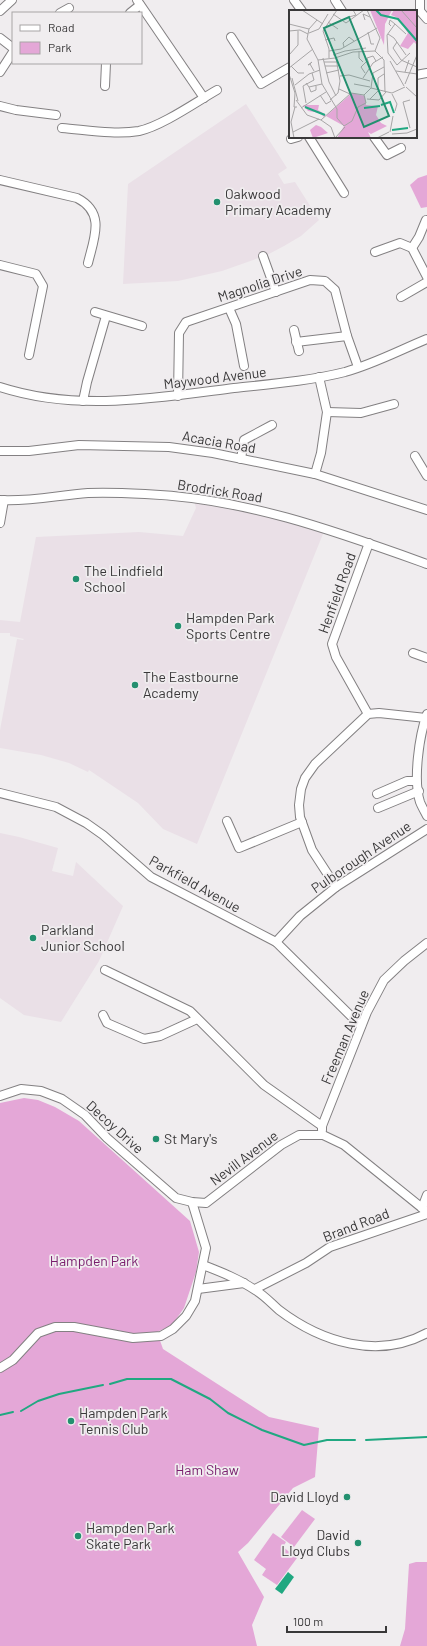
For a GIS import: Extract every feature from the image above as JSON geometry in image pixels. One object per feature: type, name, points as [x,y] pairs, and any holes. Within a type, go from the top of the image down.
[{"type":"street","points":[[0,11],[12,0]]},
{"type":"street","points":[[294,0],[301,10]]},
{"type":"street","points":[[335,0],[341,10]]},
{"type":"street","points":[[420,0],[420,11],[427,19]]},
{"type":"street","points":[[131,12],[139,3],[204,98]]},
{"type":"street","points":[[63,12],[69,8]]},
{"type":"street","points":[[231,37],[262,84],[289,69]]},
{"type":"street","points":[[0,38],[12,47]]},
{"type":"street","points":[[0,72],[12,54]]},
{"type":"street","points":[[105,86],[106,64]]},
{"type":"street","points":[[417,75],[427,73]]},
{"type":"street","points":[[62,128],[125,132],[140,130],[188,108],[217,90]]},
{"type":"street","points":[[0,106],[16,110],[56,115]]},
{"type":"street","points":[[310,138],[344,193]]},
{"type":"street","points":[[375,138],[387,155],[401,148]]},
{"type":"street","points":[[0,180],[77,198],[86,202],[95,216],[96,223],[88,263]]},
{"type":"street","points":[[412,248],[419,237],[426,220]]},
{"type":"street","points":[[375,252],[400,244],[412,248],[427,277]]},
{"type":"street","points":[[263,256],[276,292]]},
{"type":"street","points":[[0,265],[36,274],[43,286],[29,355]]},
{"type":"street","name":"Magnolia Drive","points":[[178,396],[177,350],[179,333],[186,322],[310,280],[325,281],[335,290],[347,336],[358,367]]},
{"type":"street","points":[[401,297],[427,282]]},
{"type":"street","points":[[230,308],[236,324],[244,366]]},
{"type":"street","points":[[95,312],[142,326]]},
{"type":"street","points":[[83,401],[95,349],[106,316]]},
{"type":"street","points":[[294,330],[299,351]]},
{"type":"street","points":[[296,342],[347,336]]},
{"type":"street","name":"Maywood Avenue","points":[[0,387],[19,393],[83,401],[126,401],[178,396],[319,377],[358,367],[426,341]]},
{"type":"street","points":[[314,474],[321,453],[327,412],[319,377]]},
{"type":"street","points":[[327,412],[361,413],[394,404]]},
{"type":"street","points":[[241,459],[244,440],[272,425]]},
{"type":"street","name":"Acacia Road","points":[[0,451],[29,451],[79,445],[169,446],[314,474],[427,510]]},
{"type":"street","points":[[415,456],[427,476]]},
{"type":"street","name":"Brodrick Road","points":[[2,500],[90,493],[148,494],[200,499],[277,514],[369,543],[427,564]]},
{"type":"street","points":[[0,523],[2,500]]},
{"type":"street","name":"Henfield Road","points":[[368,714],[336,656],[332,644],[369,543]]},
{"type":"street","points":[[413,653],[427,658]]},
{"type":"street","points":[[336,887],[312,850],[302,822],[299,805],[301,789],[305,778],[315,764],[368,714],[379,713],[426,716],[416,781],[420,801],[427,816]]},
{"type":"street","points":[[377,794],[408,781],[416,781]]},
{"type":"street","points":[[378,808],[419,791]]},
{"type":"street","name":"Parkfield Avenue","points":[[0,793],[56,807],[86,823],[103,835],[151,877],[276,942],[361,1026]]},
{"type":"street","points":[[228,821],[239,848],[302,822]]},
{"type":"street","name":"Pulborough Avenue","points":[[276,942],[300,916],[336,887],[427,829]]},
{"type":"street","name":"Freeman Avenue","points":[[323,1135],[322,1126],[361,1026],[384,980],[404,961],[427,943]]},
{"type":"street","points":[[105,970],[190,1011],[264,1085],[322,1126]]},
{"type":"street","points":[[103,1015],[107,1023],[144,1040],[160,1036],[197,1018]]},
{"type":"street","name":"Decoy Drive","points":[[0,1096],[21,1089],[41,1091],[62,1099],[85,1115],[106,1138],[176,1198],[192,1202],[206,1203]]},
{"type":"street","name":"Nevill Avenue","points":[[206,1203],[281,1145],[299,1135],[323,1135]]},
{"type":"street","points":[[323,1135],[344,1144],[425,1211]]},
{"type":"street","points":[[425,1211],[427,1195]]},
{"type":"street","points":[[0,1368],[13,1360],[38,1333],[55,1327],[74,1327],[133,1338],[161,1336],[173,1329],[186,1316],[195,1301],[206,1248],[192,1202]]},
{"type":"street","name":"Brand Road","points":[[255,1289],[306,1262],[330,1247],[425,1211]]},
{"type":"street","points":[[203,1265],[225,1273],[255,1289],[278,1309],[303,1326],[324,1336],[355,1346],[372,1347],[414,1340],[427,1333]]},
{"type":"street","points":[[198,1289],[244,1284]]},
{"type":"shaded area","name":"Oakwood Primary Academy","points":[[246,104],[287,168],[278,174],[284,184],[295,182],[319,220],[301,236],[267,255],[222,271],[178,281],[123,284],[128,184]]},
{"type":"shaded area","name":"The Eastbourne Academy","points":[[194,501],[325,529],[197,844],[163,829],[138,803],[89,770],[88,772],[69,763],[41,755],[0,748],[0,730],[17,639],[24,639],[10,636],[10,633],[0,633],[0,620],[20,622],[36,537],[139,532],[183,536],[196,508]]},
{"type":"shaded area","name":"Parkland Junior School","points":[[0,833],[58,848],[52,871],[73,876],[76,862],[123,906],[99,961],[61,1022],[24,1015],[0,998]]},
{"type":"shaded area","points":[[288,1572],[294,1577],[282,1594],[275,1589]]},
{"type":"green space","points":[[427,175],[427,207],[421,208],[410,185],[418,178]]},
{"type":"green space","name":"Hampden Park","points":[[24,1098],[38,1100],[55,1107],[79,1121],[190,1221],[199,1252],[196,1272],[184,1308],[172,1325],[157,1332],[163,1349],[269,1417],[319,1428],[315,1477],[293,1488],[248,1543],[238,1552],[264,1597],[252,1625],[257,1646],[0,1646],[0,1103]]},
{"type":"green space","points":[[302,1510],[315,1519],[294,1547],[281,1537]]},
{"type":"green space","points":[[273,1533],[286,1542],[283,1547],[297,1558],[277,1585],[262,1575],[266,1569],[254,1560]]},
{"type":"green space","points":[[416,1562],[427,1562],[427,1646],[400,1646],[405,1629],[409,1564]]},
{"type":"waterway","points":[[110,1384],[127,1379],[171,1379],[210,1399],[228,1413],[262,1430],[304,1445],[327,1440],[355,1440]]},
{"type":"waterway","points":[[21,1411],[38,1401],[59,1394],[103,1385]]},
{"type":"waterway","points":[[0,1415],[13,1412]]},
{"type":"waterway","points":[[366,1440],[427,1437]]},
{"type":"place","name":"Oakwood Primary Academy","points":[[217,202]]},
{"type":"place","name":"The Lindfield School","points":[[76,579]]},
{"type":"place","name":"Hampden Park Sports Centre","points":[[178,626]]},
{"type":"place","name":"The Eastbourne Academy","points":[[135,685]]},
{"type":"place","name":"Parkland Junior School","points":[[33,938]]},
{"type":"place","name":"St Mary's","points":[[156,1139]]},
{"type":"place","name":"Hampden Park Tennis Club","points":[[71,1421]]},
{"type":"place","name":"David Lloyd","points":[[347,1497]]},
{"type":"place","name":"Hampden Park Skate Park","points":[[78,1536]]},
{"type":"place","name":"David Lloyd Clubs","points":[[358,1543]]},
{"type":"park label","name":"Ham Shaw","points":[[207,1470]]}]
